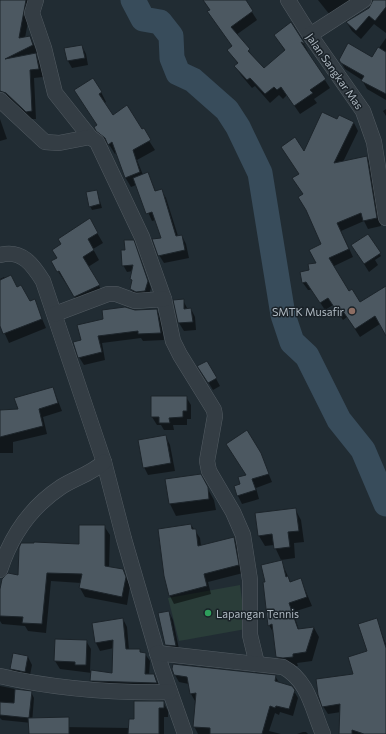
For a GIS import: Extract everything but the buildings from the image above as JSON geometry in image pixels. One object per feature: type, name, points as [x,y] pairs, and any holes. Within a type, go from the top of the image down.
[{"type":"street","points":[[36,0],[32,13],[44,48],[55,92],[90,137],[97,142],[142,237],[164,299],[173,341],[214,410],[215,416],[207,461],[210,471],[233,512],[243,535],[250,580],[250,634],[257,664]]},
{"type":"street","name":"Jalan Sangkar Mas","points":[[288,0],[310,35],[363,111],[380,140],[386,218]]},
{"type":"street","points":[[310,35],[364,0]]},
{"type":"street","points":[[0,100],[45,142],[59,142],[90,137]]},
{"type":"street","points":[[0,255],[7,253],[27,259],[43,281],[104,462],[124,539],[158,653],[170,692],[186,734]]},
{"type":"street","points":[[55,314],[108,294],[116,294],[135,301],[164,299]]},
{"type":"street","points":[[0,570],[4,557],[18,529],[29,516],[47,498],[62,486],[95,471],[104,462]]},
{"type":"street","points":[[158,653],[283,667],[293,672],[309,694],[323,734]]},
{"type":"street","points":[[0,676],[78,689],[170,692]]},
{"type":"green space","name":"Lapangan Tennis","points":[[240,585],[246,629],[179,641],[168,598]]},
{"type":"waterway","points":[[133,0],[143,19],[160,22],[171,36],[172,58],[178,73],[193,80],[227,110],[238,127],[260,173],[283,315],[292,342],[307,356],[339,420],[363,450],[386,504]]},
{"type":"place","name":"SMTK Musafir","points":[[352,311]]},
{"type":"place","name":"Lapangan Tennis","points":[[208,613]]}]
